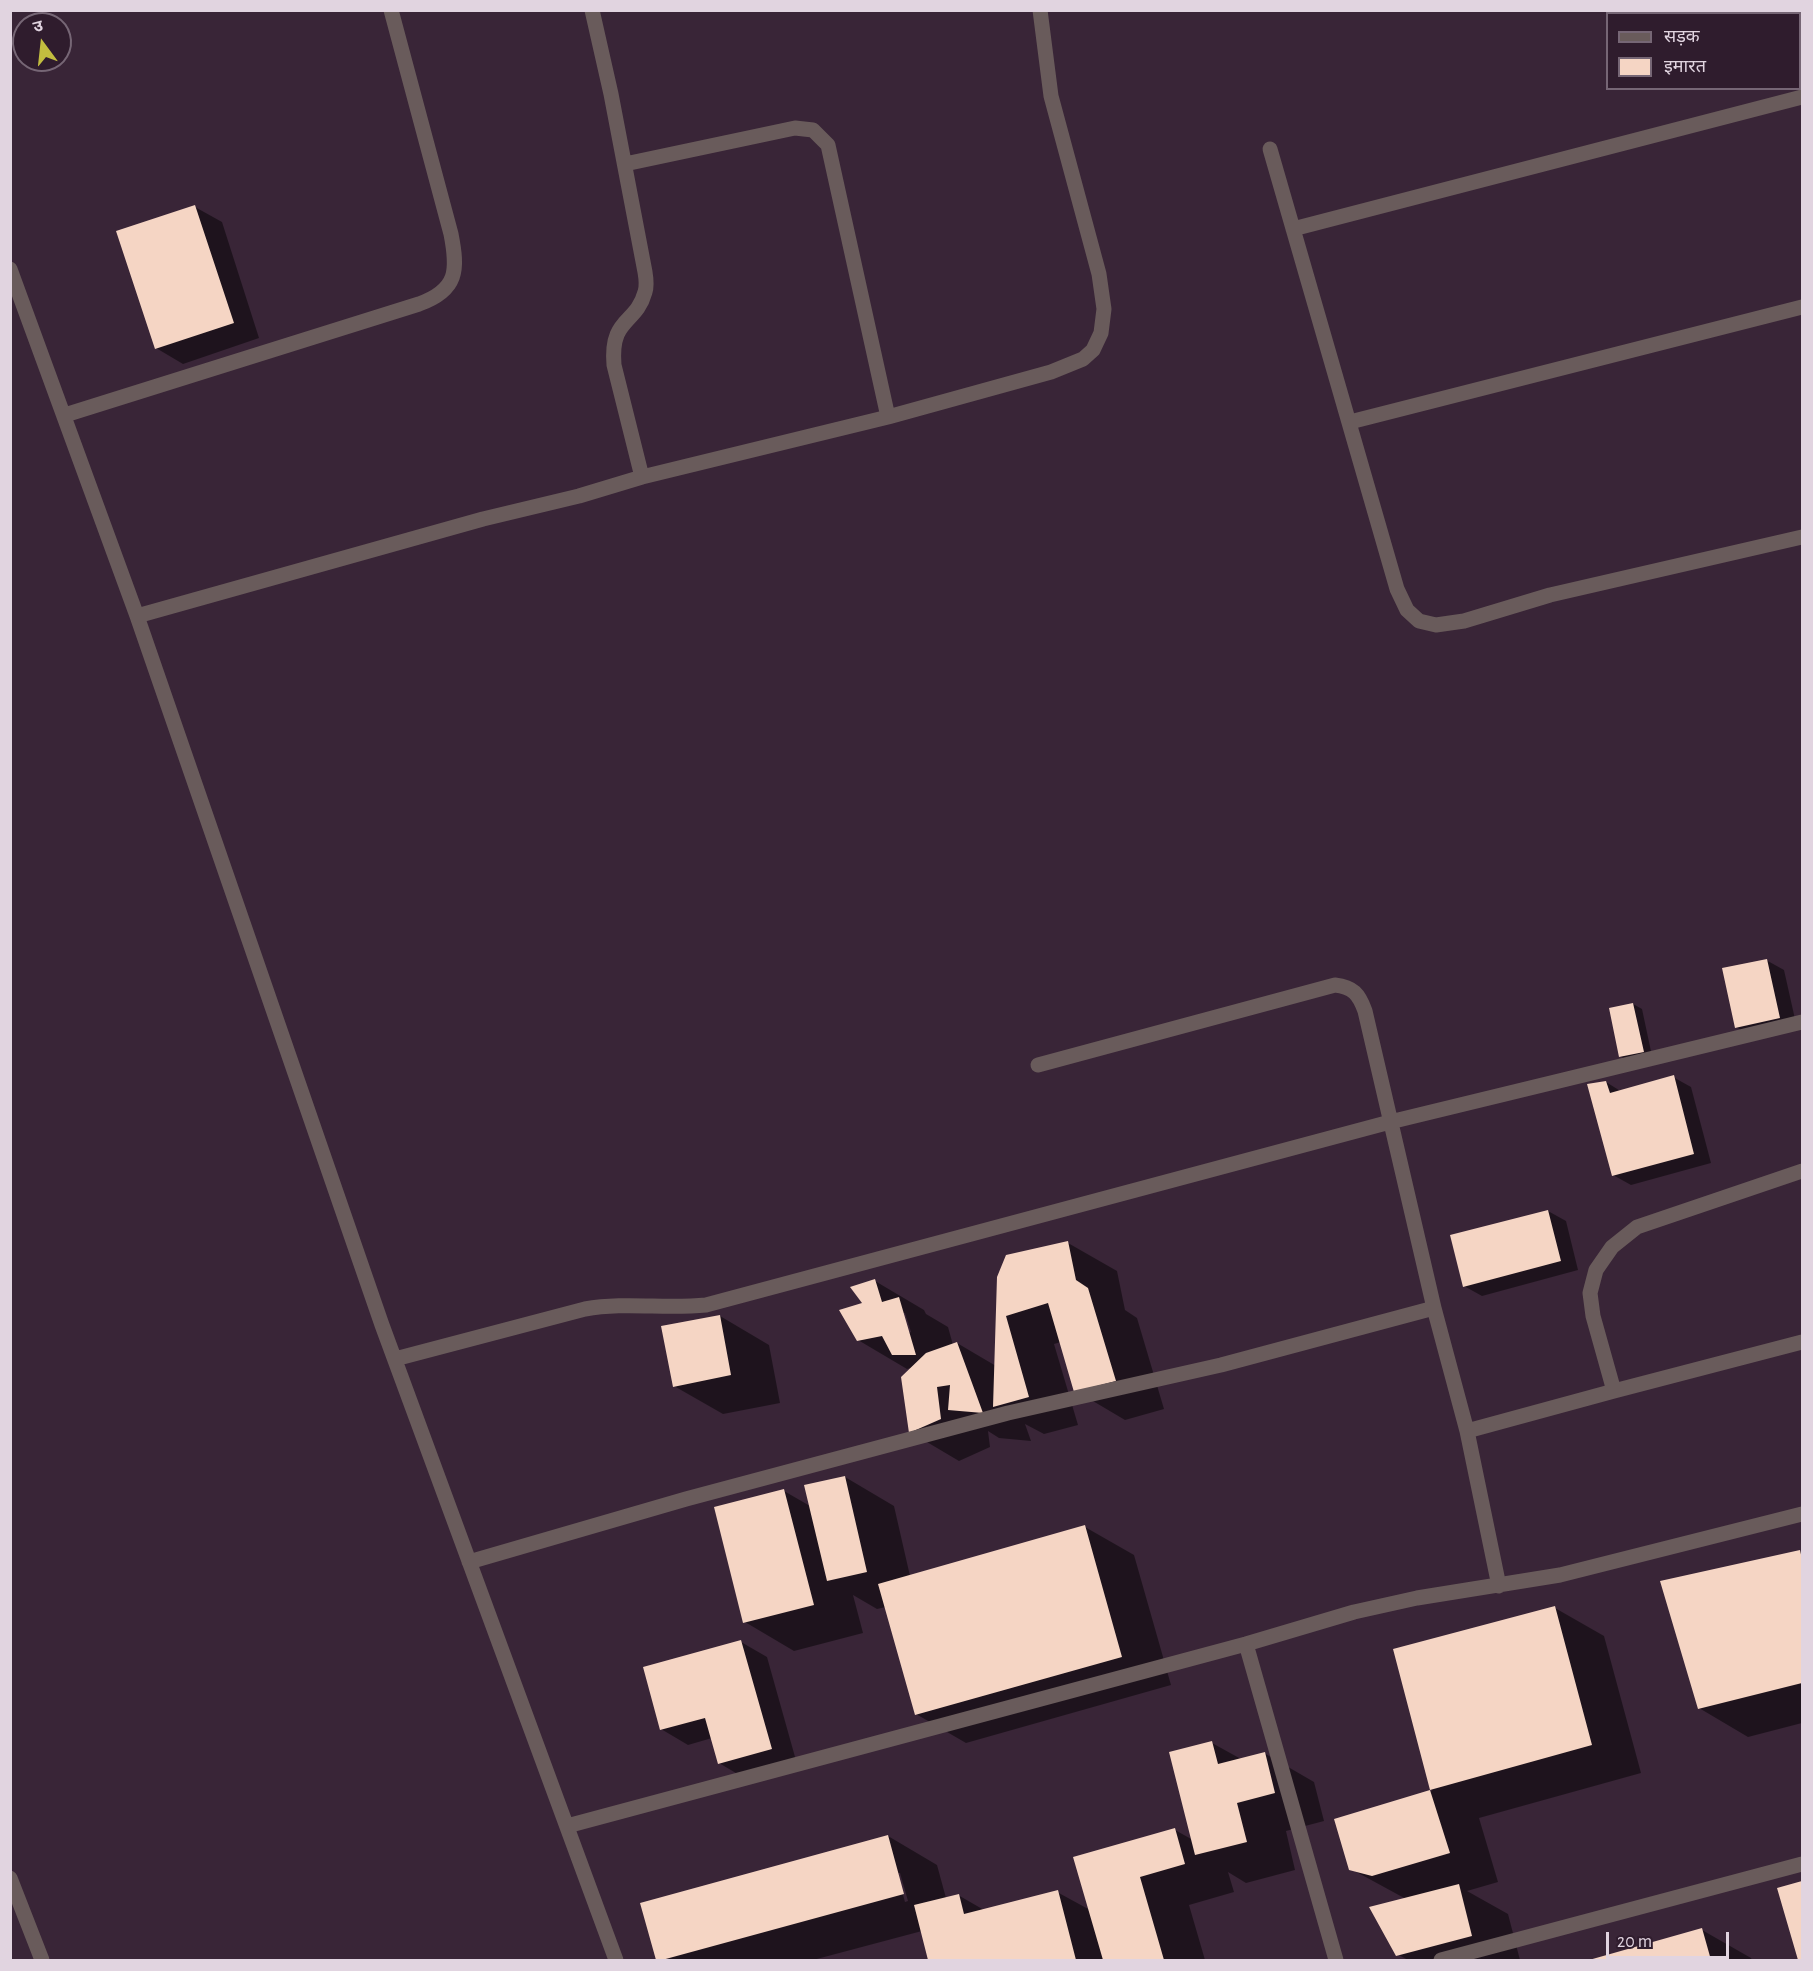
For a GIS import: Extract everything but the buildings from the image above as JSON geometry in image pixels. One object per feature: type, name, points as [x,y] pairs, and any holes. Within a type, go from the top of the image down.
[{"type":"street","points":[[65,415],[419,304],[436,298],[449,286],[454,274],[455,256],[451,234],[391,10]]},
{"type":"street","points":[[592,10],[625,164],[645,272],[646,291],[639,305],[615,337],[612,348],[614,365],[642,477]]},
{"type":"street","points":[[137,616],[483,519],[579,496],[642,477],[888,417],[1070,366],[1083,359],[1093,350],[1101,333],[1104,309],[1099,274],[1051,96],[1040,10]]},
{"type":"street","points":[[1293,229],[1803,97]]},
{"type":"street","points":[[625,164],[795,128],[813,130],[828,145],[888,417]]},
{"type":"street","points":[[1270,149],[1397,589],[1407,610],[1419,621],[1436,625],[1464,621],[1550,595],[1803,537]]},
{"type":"street","points":[[10,269],[137,616],[395,1359],[616,1960]]},
{"type":"street","points":[[1350,422],[1803,307]]},
{"type":"street","points":[[1038,1065],[1335,985],[1353,989],[1361,999],[1365,1011],[1434,1308],[1467,1431],[1499,1586]]},
{"type":"street","points":[[395,1359],[596,1307],[706,1305],[1390,1122],[1803,1022]]},
{"type":"street","points":[[1614,1391],[1593,1316],[1590,1293],[1596,1270],[1612,1247],[1637,1227],[1803,1171]]},
{"type":"street","points":[[469,1562],[697,1496],[996,1416],[1221,1365],[1434,1308]]},
{"type":"street","points":[[1467,1431],[1803,1342]]},
{"type":"street","points":[[567,1826],[1246,1644],[1354,1612],[1417,1598],[1560,1575],[1803,1514]]},
{"type":"street","points":[[1246,1644],[1336,1960]]},
{"type":"street","points":[[1441,1960],[1803,1864]]},
{"type":"street","points":[[10,1878],[42,1960]]}]
